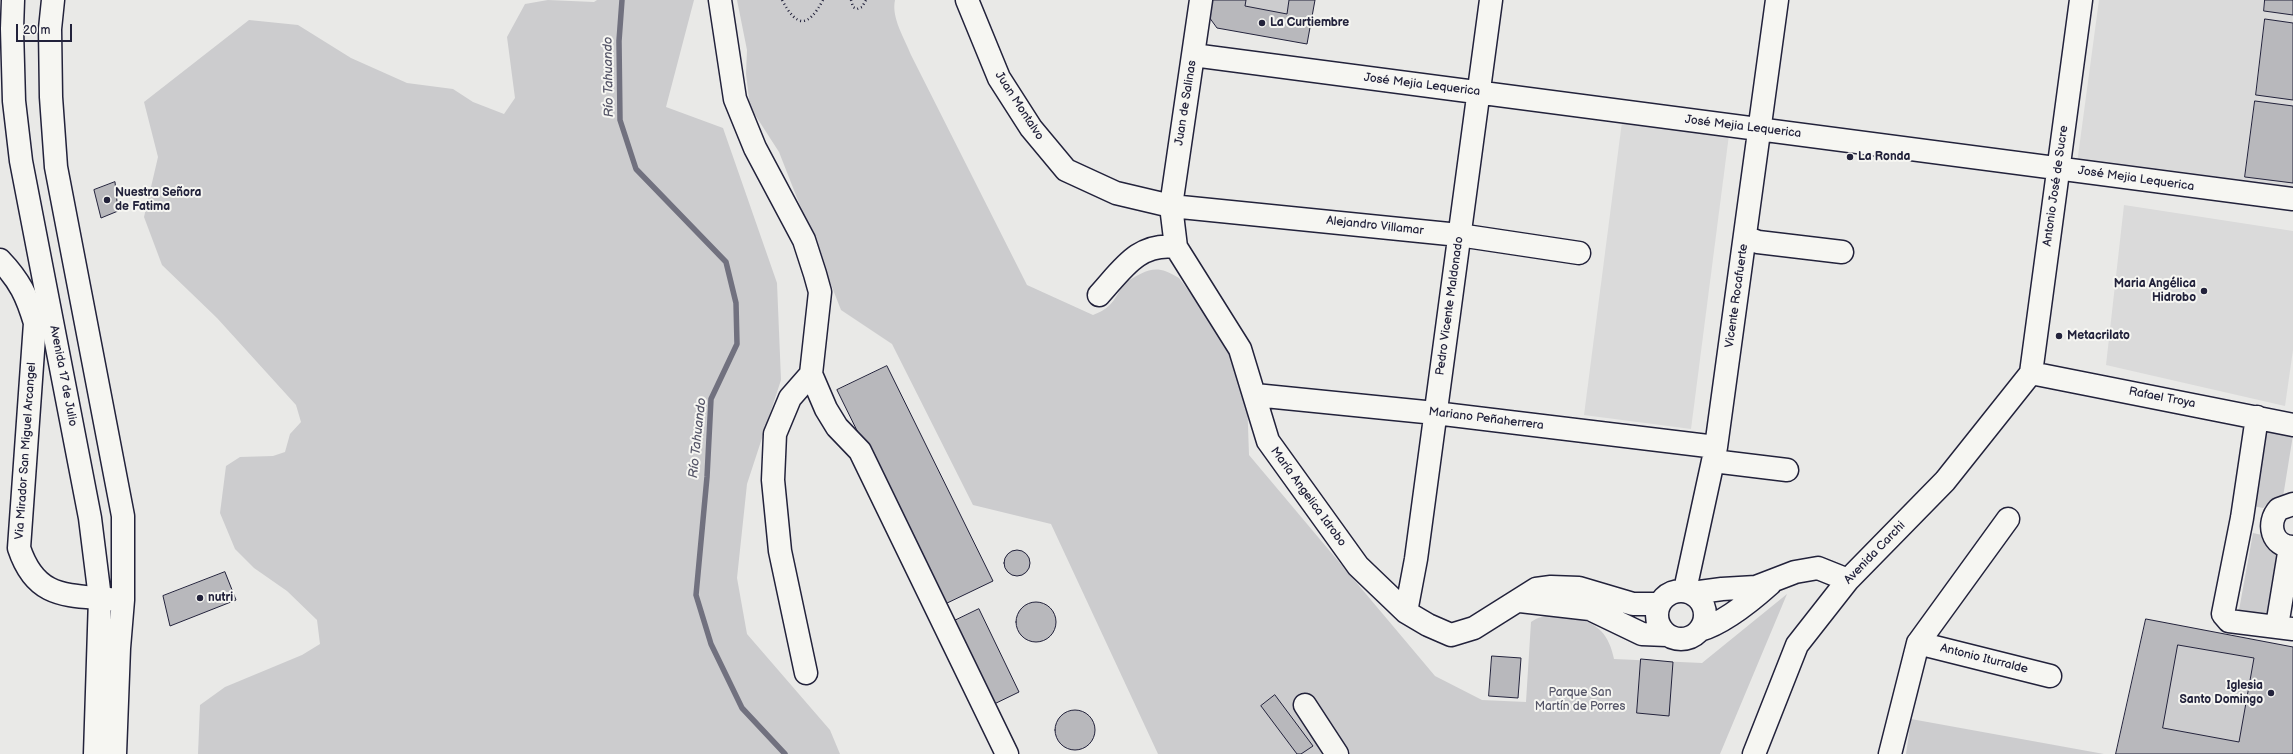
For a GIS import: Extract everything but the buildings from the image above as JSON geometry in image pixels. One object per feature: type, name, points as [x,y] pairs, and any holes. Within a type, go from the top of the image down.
[{"type":"street","name":"Avenida 17 de Julio","points":[[13,0],[12,28],[14,101],[21,161],[90,518],[100,598],[95,754]]},
{"type":"street","points":[[53,0],[50,29],[51,97],[56,167],[123,516],[123,600],[119,648],[116,754]]},
{"type":"street","points":[[720,0],[734,99],[755,148],[804,240],[820,292],[811,374],[837,427],[860,451],[1007,754]]},
{"type":"street","name":"Juan Montalvo","points":[[967,0],[999,78],[1031,128],[1066,170],[1116,193],[1171,206]]},
{"type":"street","name":"Juan de Salinas","points":[[1171,206],[1201,0]]},
{"type":"street","name":"Pedro Vicente Maldonado","points":[[1406,612],[1416,559],[1491,0]]},
{"type":"street","name":"Vicente Rocafuerte","points":[[1689,592],[1715,454],[1777,0]]},
{"type":"street","name":"Antonio José de Sucre","points":[[2032,373],[2081,0]]},
{"type":"street","name":"José Mejia Lequerica","points":[[1193,55],[2293,199]]},
{"type":"street","name":"Alejandro Villamar","points":[[1171,206],[1459,235],[1579,253]]},
{"type":"street","name":"María Angelica Idrobo","points":[[1171,206],[1176,247],[1240,349],[1268,441],[1358,566],[1406,612],[1428,625],[1451,635],[1474,628],[1536,590],[1567,587],[1579,588],[1633,604],[1659,604]]},
{"type":"street","points":[[1745,237],[1758,242],[1842,252]]},
{"type":"street","points":[[1099,295],[1134,256],[1164,245],[1176,247]]},
{"type":"street","name":"Via Mirador San Miguel Arcangel","points":[[0,260],[14,275],[27,296],[35,323],[19,548],[24,564],[36,581],[51,592],[123,600]]},
{"type":"street","name":"Rafael Troya","points":[[2032,373],[2293,425]]},
{"type":"street","name":"Avenida Carchi","points":[[1754,754],[1797,645],[1848,580],[1945,481],[2032,373]]},
{"type":"street","points":[[806,673],[780,551],[773,480],[775,434],[790,398],[811,374]]},
{"type":"street","name":"Mariano Peñaherrera","points":[[1255,395],[1435,413],[1715,454],[1787,470]]},
{"type":"street","points":[[2257,417],[2242,518],[2224,614],[2229,621],[2285,628],[2292,547],[2277,540],[2272,532],[2271,523],[2279,509],[2293,504]]},
{"type":"street","points":[[2242,518],[2271,523]]},
{"type":"street","points":[[1890,754],[1918,643],[2008,519]]},
{"type":"street","points":[[1667,635],[1658,623],[1656,615],[1659,604],[1666,595],[1722,588],[1750,588],[1772,582],[1795,572],[1818,568],[1848,580]]},
{"type":"street","points":[[1520,601],[1590,609],[1642,634],[1667,635],[1682,639],[1690,637],[1700,630],[1712,627],[1753,599],[1772,582]]},
{"type":"street","points":[[1689,592],[1702,602],[1705,610],[1705,618],[1700,630]]},
{"type":"street","name":"Antonio Iturralde","points":[[1918,643],[2050,676]]},
{"type":"street","points":[[1305,705],[1337,754]]},
{"type":"path","points":[[782,0],[794,19],[800,22],[806,21],[813,16],[823,0]]},
{"type":"path","points":[[851,0],[853,7],[857,9],[862,7],[866,0]]},
{"type":"shaded area","points":[[2099,0],[2293,0],[2293,201],[2076,171]]},
{"type":"shaded area","points":[[1623,114],[1730,127],[1691,429],[1584,415]]},
{"type":"shaded area","name":"Maria Angélica Hidrobo","points":[[2124,205],[2293,231],[2293,350],[2285,406],[2106,365]]},
{"type":"green space","points":[[548,0],[594,2],[597,0],[694,0],[666,107],[723,128],[777,283],[781,380],[747,484],[737,578],[747,634],[830,730],[840,754],[198,754],[200,705],[225,687],[302,655],[320,644],[317,620],[287,591],[254,568],[235,549],[220,513],[226,466],[240,457],[273,456],[285,452],[290,434],[301,422],[296,405],[217,318],[162,265],[144,217],[158,157],[144,102],[249,20],[298,25],[351,58],[407,83],[453,89],[473,102],[504,114],[515,98],[507,37],[525,4]]},
{"type":"green space","name":"Parque San Martín de Porres","points":[[737,0],[895,0],[895,14],[899,28],[911,55],[1027,285],[1093,315],[1104,310],[1112,303],[1123,283],[1145,272],[1157,269],[1163,270],[1179,278],[1235,353],[1247,397],[1249,455],[1435,676],[1482,700],[1526,702],[1531,622],[1538,618],[1556,615],[1577,618],[1595,626],[1606,637],[1614,659],[1702,663],[1787,594],[1720,754],[1158,754],[1051,524],[973,505],[892,344],[841,310],[779,152],[750,107],[746,74],[747,50]]},
{"type":"green space","points":[[1246,0],[1289,0],[1287,14],[1245,6]]},
{"type":"green space","points":[[2266,431],[2293,435],[2283,497],[2272,500],[2263,508],[2253,506]]},
{"type":"green space","points":[[2253,533],[2262,535],[2268,545],[2277,552],[2267,614],[2239,610]]},
{"type":"green space","points":[[2178,645],[2254,658],[2239,742],[2163,728]]},
{"type":"green space","points":[[1911,719],[2104,754],[1906,754]]},
{"type":"waterway","name":"Río Tahuando","points":[[622,0],[619,41],[620,120],[636,169],[726,262],[736,303],[737,344],[711,399],[707,477],[696,595],[711,644],[742,708],[785,754]]},
{"type":"place","name":"La Curtiembre","points":[[1262,23]]},
{"type":"place","name":"La Ronda","points":[[1850,157]]},
{"type":"place","name":"Nuestra Señora de Fatima","points":[[107,200]]},
{"type":"place","name":"Maria Angélica Hidrobo","points":[[2204,291]]},
{"type":"place","name":"Metacrilato","points":[[2059,336]]},
{"type":"place","name":"nutri","points":[[200,598]]},
{"type":"place","name":"Iglesia Santo Domingo","points":[[2271,693]]}]
